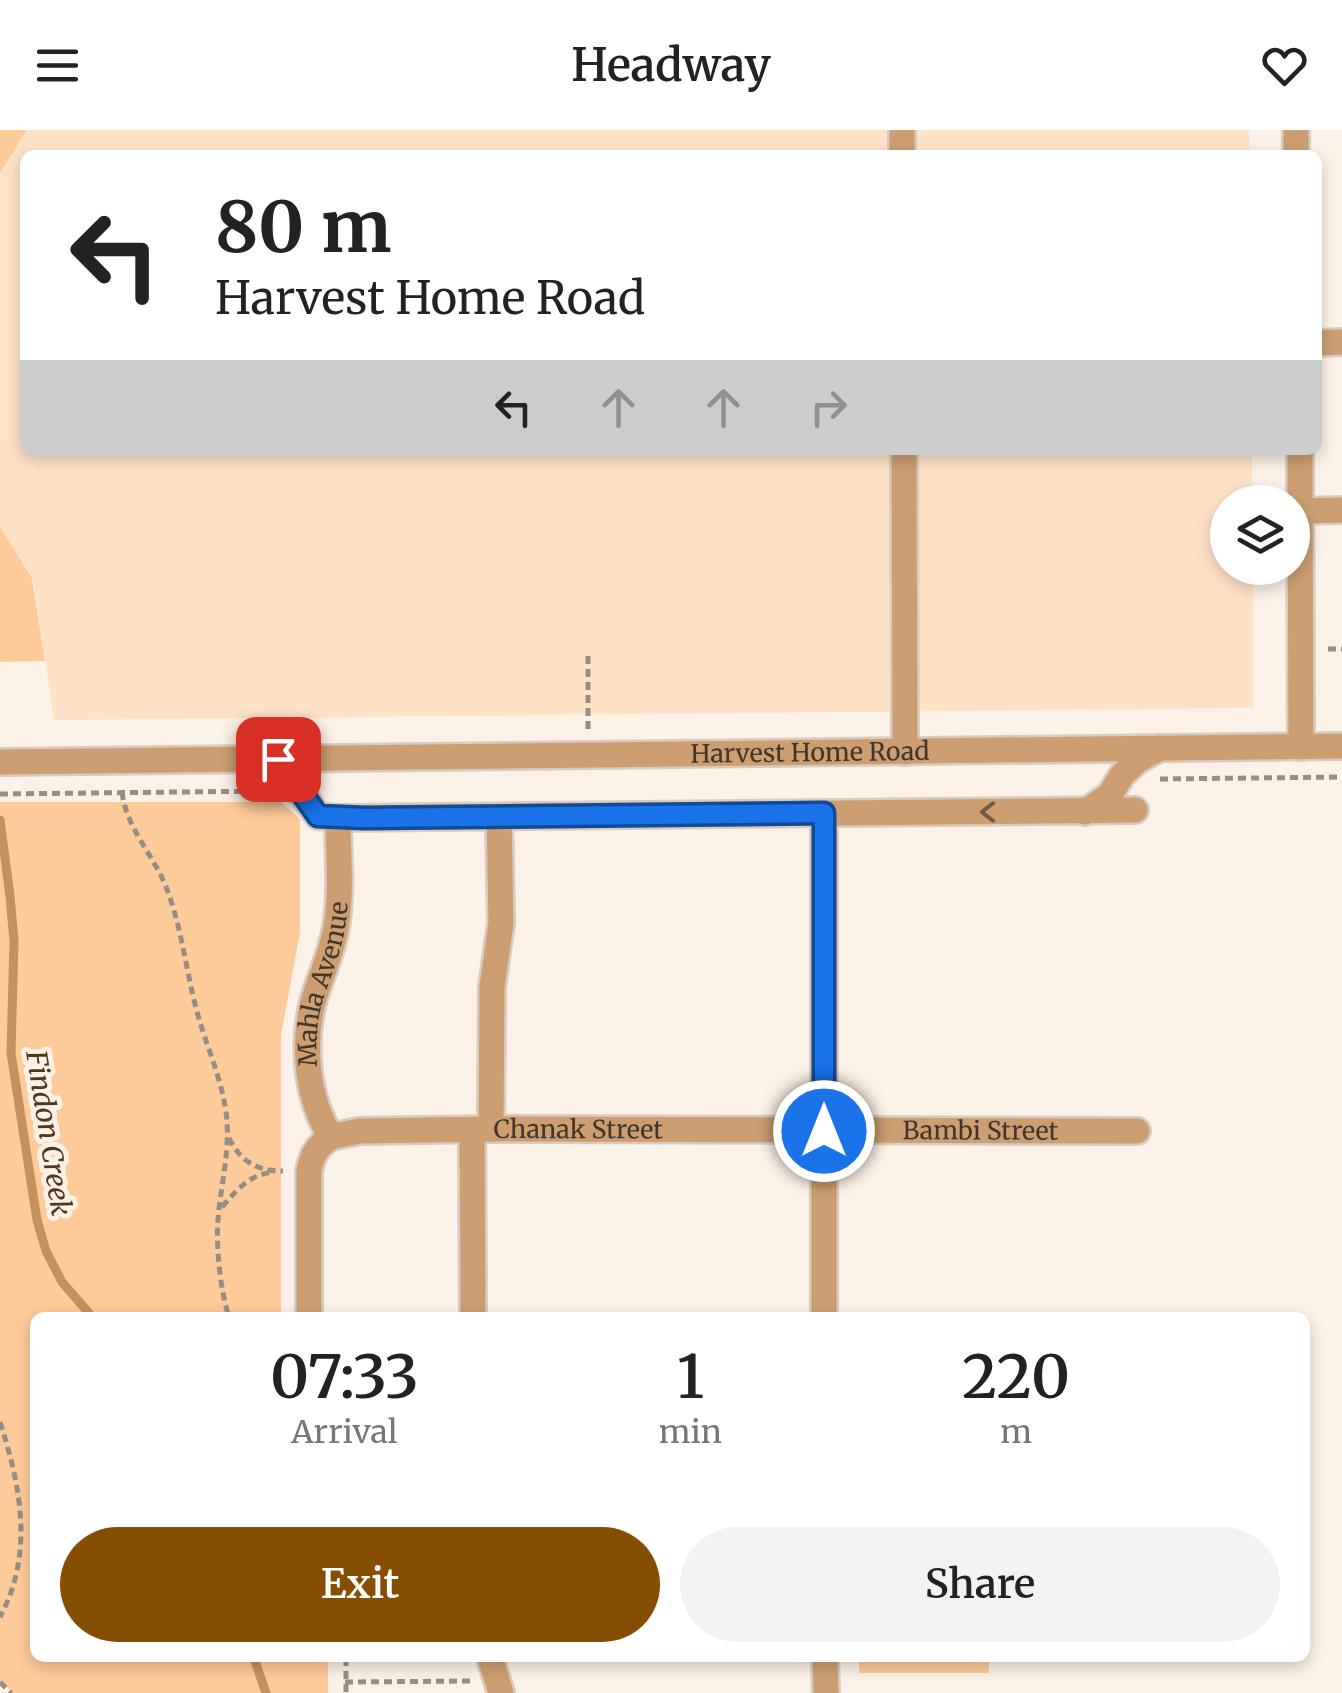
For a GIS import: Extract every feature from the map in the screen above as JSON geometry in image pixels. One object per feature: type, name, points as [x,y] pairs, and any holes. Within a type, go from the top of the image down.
[{"type":"street","points":[[904,455],[905,752]]},
{"type":"street","points":[[1300,455],[1301,485]]},
{"type":"street","points":[[1310,511],[1342,510]]},
{"type":"street","points":[[1301,585],[1301,746]]},
{"type":"street","name":"Harvest Home Road","points":[[0,762],[1342,746]]},
{"type":"street","points":[[1085,812],[1110,795],[1138,760],[1160,748]]},
{"type":"street","points":[[278,759],[318,816],[338,818],[1135,810]]},
{"type":"street","points":[[824,813],[824,1312]]},
{"type":"street","points":[[473,1312],[492,986],[501,922],[499,817]]},
{"type":"street","name":"Mahla Avenue","points":[[331,1137],[315,1106],[308,1038],[313,1003],[336,927],[338,818]]},
{"type":"street","name":"Chanak Street","points":[[331,1137],[359,1130],[824,1131]]},
{"type":"street","name":"Bambi Street","points":[[824,1131],[1137,1131]]},
{"type":"street","points":[[310,1312],[309,1171],[317,1148],[331,1137]]},
{"type":"street","points":[[826,1662],[826,1693]]},
{"type":"path","points":[[588,656],[588,755]]},
{"type":"path","points":[[0,794],[122,792],[126,815],[149,852],[177,916],[196,1009],[222,1090],[228,1135],[218,1244],[229,1312]]},
{"type":"path","points":[[228,1135],[236,1152],[256,1167],[309,1171]]},
{"type":"path","points":[[220,1209],[248,1180],[276,1171]]},
{"type":"path","points":[[0,1422],[18,1488],[22,1524],[16,1575],[0,1617]]},
{"type":"path","points":[[346,1662],[346,1693]]},
{"type":"path","points":[[346,1682],[496,1677]]},
{"type":"path","points":[[0,1682],[12,1693]]},
{"type":"shaded area","points":[[0,130],[27,130],[0,173]]},
{"type":"shaded area","points":[[27,130],[1249,130],[1250,150],[20,150],[20,455],[1252,455],[1252,485],[1210,485],[1210,585],[1253,585],[1253,708],[54,720],[33,578],[0,527],[0,173]]},
{"type":"shaded area","points":[[0,527],[32,578],[45,661],[0,662]]},
{"type":"shaded area","points":[[0,802],[281,802],[300,819],[300,932],[281,1035],[281,1312],[30,1312],[30,1662],[328,1662],[328,1693],[13,1693],[0,1680]]},
{"type":"shaded area","points":[[859,1662],[989,1662],[989,1673],[859,1673]]},
{"type":"waterway","name":"Findon Creek","points":[[0,820],[14,941],[11,1053],[37,1220],[46,1251],[62,1282],[88,1312]]},
{"type":"waterway","name":"Findon Creek","points":[[255,1662],[266,1693]]},
{"type":"route","points":[[278,759],[318,816],[338,818],[824,813],[824,1131]]}]
